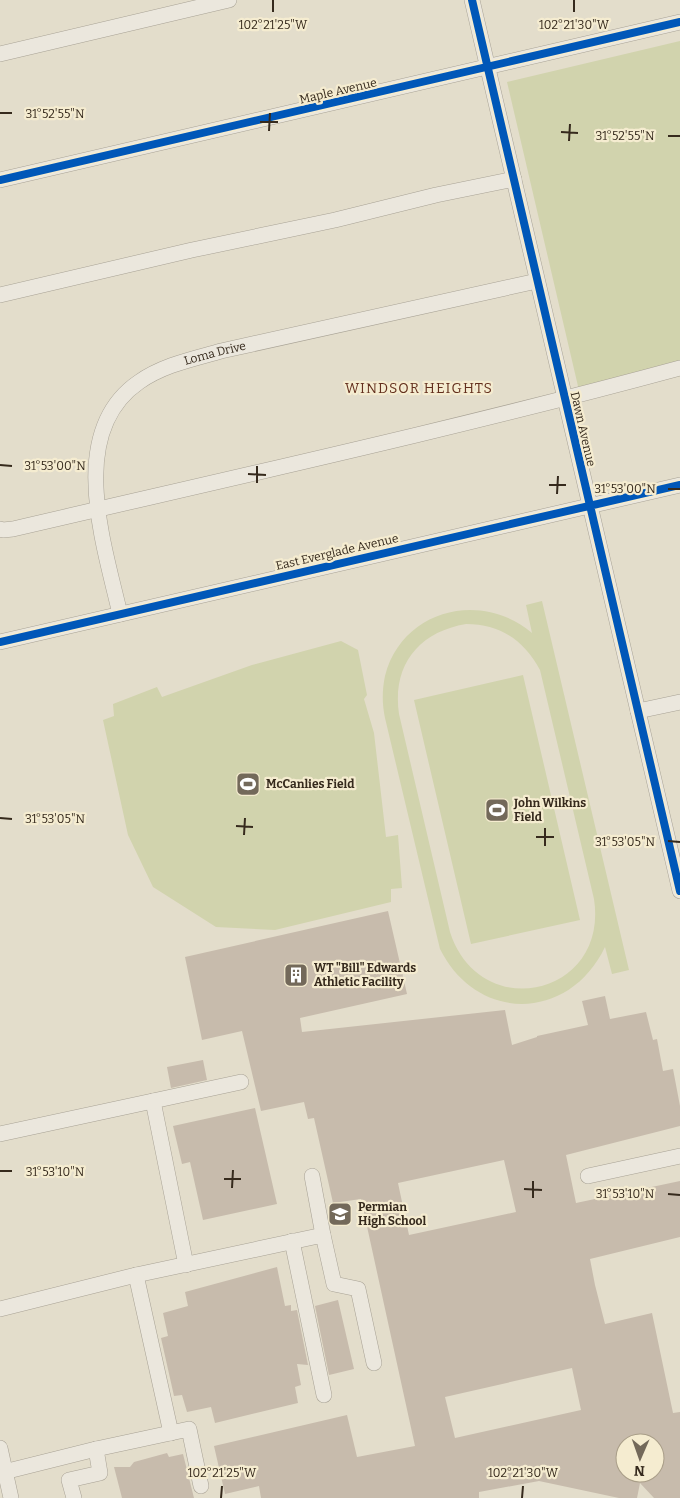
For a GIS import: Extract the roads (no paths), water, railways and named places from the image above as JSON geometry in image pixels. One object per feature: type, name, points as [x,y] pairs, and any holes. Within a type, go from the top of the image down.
[{"type":"street","points":[[0,54],[229,0]]},
{"type":"street","name":"Dawn Avenue","points":[[472,0],[680,891]]},
{"type":"street","name":"Maple Avenue","points":[[0,180],[489,68],[680,22]]},
{"type":"street","points":[[0,295],[183,252],[514,179]]},
{"type":"street","name":"Loma Drive","points":[[120,614],[98,509],[95,482],[96,460],[104,424],[114,407],[127,391],[158,371],[221,351],[537,281]]},
{"type":"street","points":[[0,529],[13,529],[564,400],[680,368]]},
{"type":"street","name":"East Everglade Avenue","points":[[0,642],[680,485]]},
{"type":"street","points":[[638,711],[680,702]]},
{"type":"street","points":[[0,1134],[241,1082]]},
{"type":"street","points":[[154,1101],[186,1265]]},
{"type":"street","points":[[588,1176],[680,1156]]},
{"type":"street","points":[[312,1176],[334,1284],[358,1289],[374,1363]]},
{"type":"street","points":[[0,1309],[136,1275],[323,1235]]},
{"type":"street","points":[[292,1241],[324,1395]]},
{"type":"street","points":[[136,1275],[171,1433]]},
{"type":"street","points":[[3,1472],[96,1449],[190,1429],[201,1486]]},
{"type":"street","points":[[0,1448],[3,1472],[11,1498]]},
{"type":"street","points":[[74,1498],[69,1480],[100,1473],[96,1449]]},
{"type":"place","name":"McCanlies Field","points":[[248,784]]},
{"type":"place","name":"John Wilkins Field","points":[[497,810]]},
{"type":"place","name":"WT \"Bill\" Edwards Athletic Facility","points":[[296,975]]},
{"type":"place","name":"Permian High School","points":[[340,1214]]},
{"type":"district","name":"WINDSOR HEIGHTS","points":[[419,388]]}]
